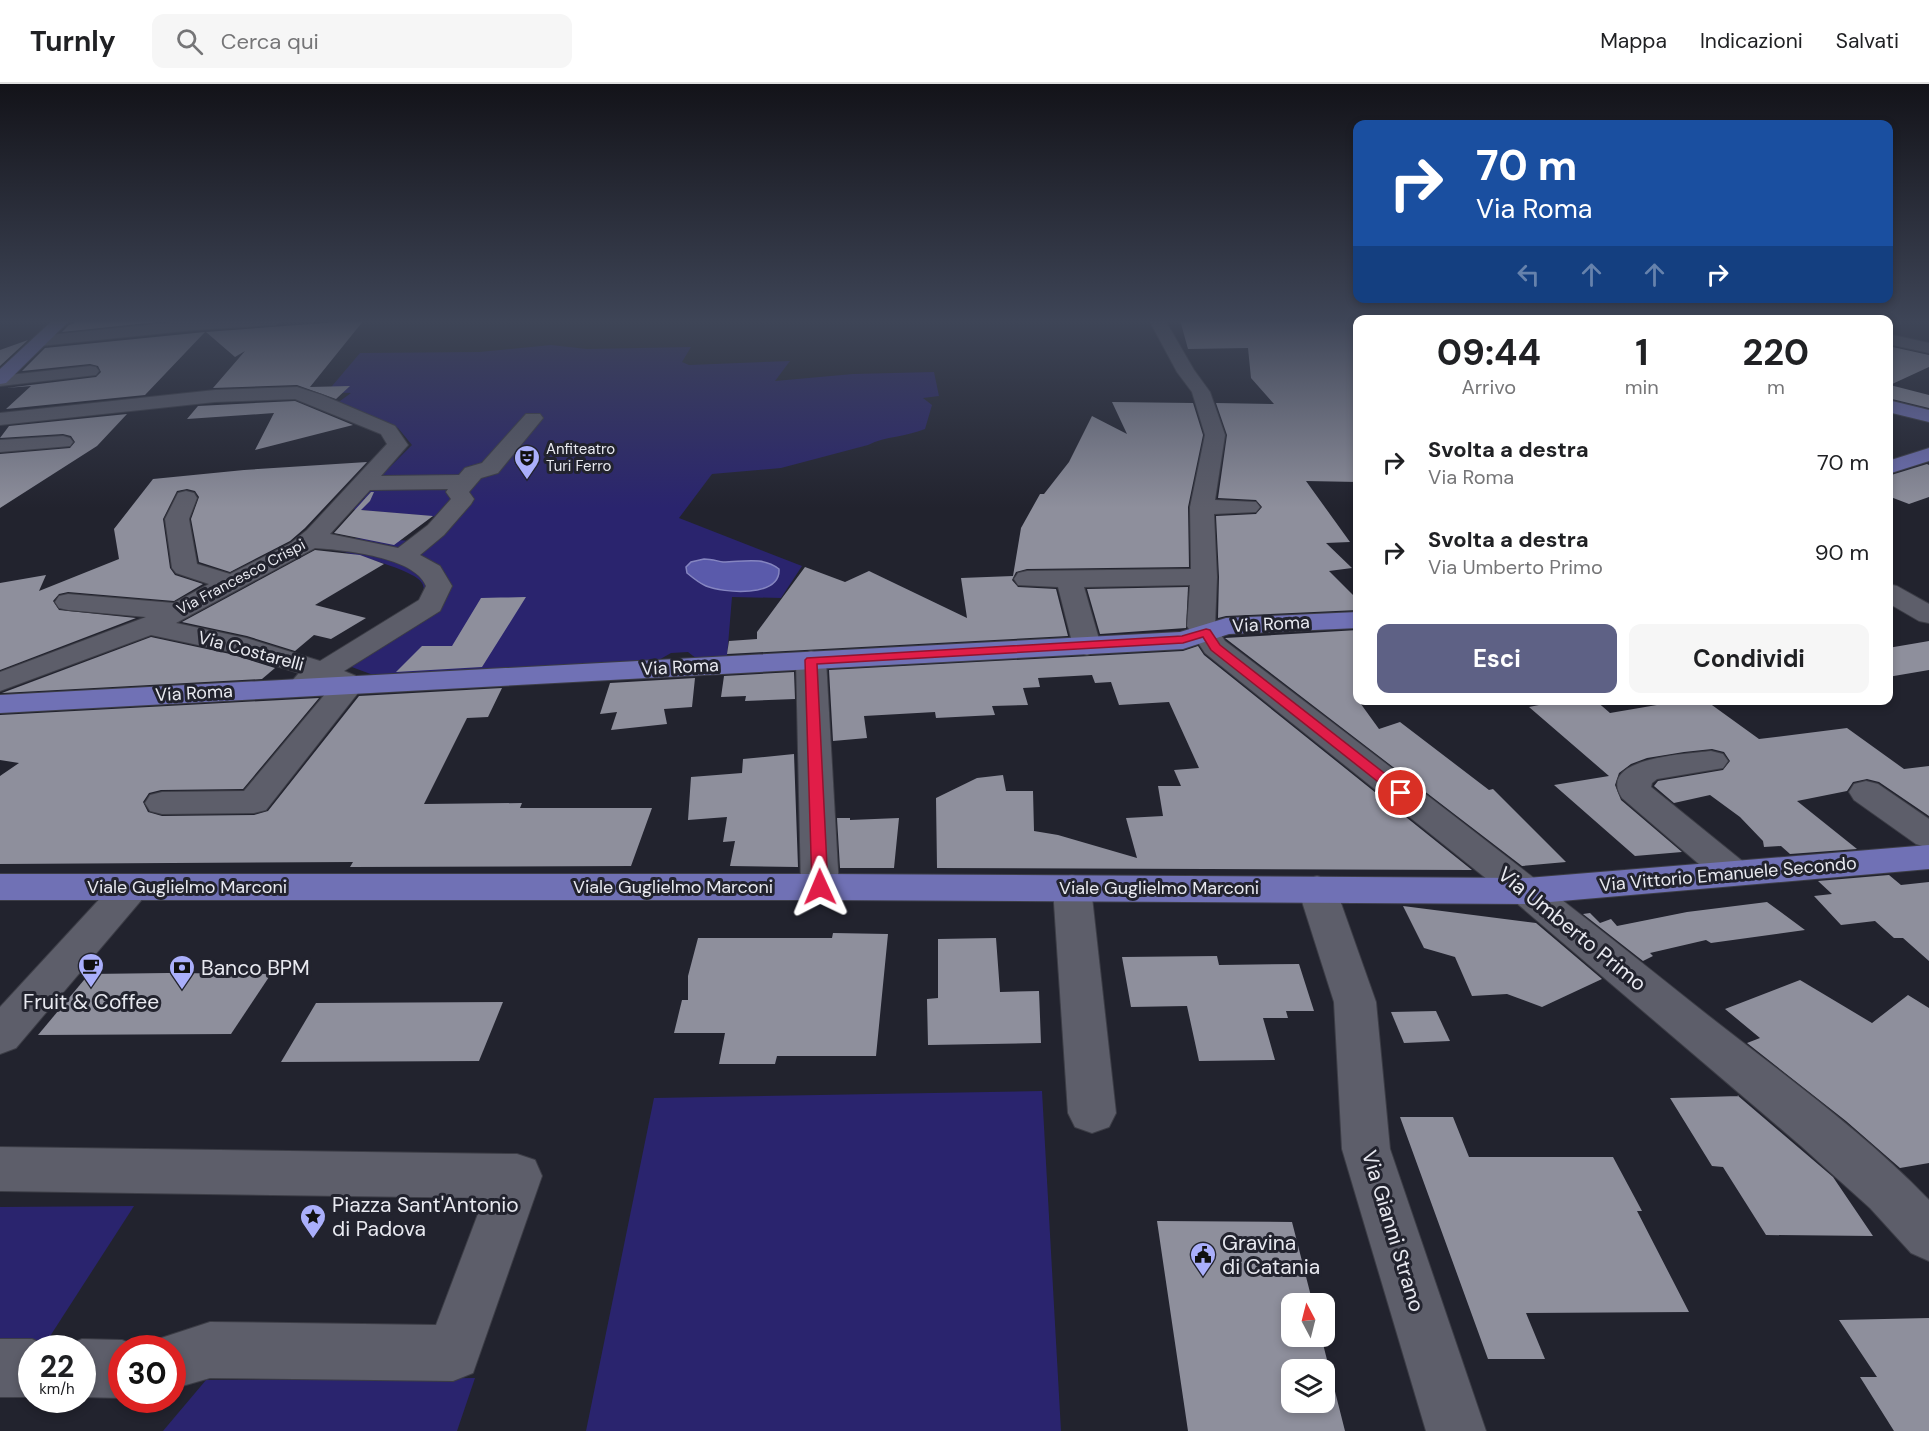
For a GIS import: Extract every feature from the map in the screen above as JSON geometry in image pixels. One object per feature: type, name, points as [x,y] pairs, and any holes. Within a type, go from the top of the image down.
[{"type":"main road","points":[[1893,407],[1929,416]]},
{"type":"main road","points":[[1893,466],[1929,454]]},
{"type":"main road","name":"Via Roma","points":[[0,704],[309,679],[351,684],[1087,646],[1183,640],[1226,626],[1353,620]]},
{"type":"main road","name":"Via Vittorio Emanuele Secondo","points":[[1527,891],[1929,857]]},
{"type":"main road","name":"Viale Guglielmo Marconi","points":[[0,886],[1527,891]]},
{"type":"street","points":[[1194,383],[1201,392],[1215,435],[1202,507],[1204,577],[1201,626],[1206,633]]},
{"type":"street","name":"Via Francesco Crispi","points":[[0,419],[215,396],[297,393],[388,430],[398,445],[365,483],[300,548],[149,626],[0,682]]},
{"type":"street","points":[[402,557],[436,530],[463,499],[457,492],[473,473],[490,468],[533,418]]},
{"type":"street","points":[[0,446],[63,442]]},
{"type":"street","points":[[365,483],[466,482]]},
{"type":"street","points":[[186,498],[177,519],[185,568],[231,583]]},
{"type":"street","points":[[1202,507],[1248,507]]},
{"type":"street","points":[[309,679],[430,605],[439,586],[435,575],[419,564],[402,557],[341,543],[310,540]]},
{"type":"street","points":[[1027,579],[1204,577]]},
{"type":"street","points":[[1069,579],[1087,646]]},
{"type":"street","points":[[1893,595],[1929,615]]},
{"type":"street","points":[[68,602],[178,611]]},
{"type":"street","name":"Via Costarelli","points":[[149,626],[236,644],[293,660],[309,679]]},
{"type":"street","name":"Via Umberto Primo","points":[[1206,633],[1215,647],[1527,891],[1818,1131],[1888,1192],[1929,1236]]},
{"type":"street","points":[[811,660],[820,887]]},
{"type":"street","points":[[162,803],[254,802],[351,684]]},
{"type":"street","points":[[1711,761],[1647,770],[1635,779],[1634,790],[1733,873]]},
{"type":"street","points":[[1866,792],[1929,836]]},
{"type":"street","points":[[0,1036],[130,888]]},
{"type":"street","points":[[1072,888],[1092,1113]]},
{"type":"street","name":"Via Gianni Strano","points":[[1317,889],[1355,1002],[1366,1149],[1456,1431]]},
{"type":"street","points":[[0,1169],[518,1176],[453,1353],[210,1350],[186,1357]]},
{"type":"street","points":[[0,1368],[18,1368]]},
{"type":"shaded area","points":[[335,383],[936,383],[939,396],[923,398],[932,405],[925,429],[918,432],[781,468],[712,474],[679,518],[802,566],[781,598],[732,597],[727,657],[697,659],[688,652],[671,653],[657,661],[376,676],[330,659],[419,604],[424,588],[422,583],[406,572],[374,560],[317,546],[330,537],[415,541],[440,517],[348,509],[365,498],[360,497],[412,445],[398,428],[336,404],[351,393],[327,392]]},
{"type":"shaded area","points":[[704,559],[723,562],[759,561],[779,569],[777,578],[771,585],[761,589],[725,590],[706,586],[687,573],[686,567],[691,562]]},
{"type":"shaded area","points":[[1042,1091],[1061,1431],[586,1431],[654,1098]]},
{"type":"shaded area","points":[[134,1206],[51,1335],[18,1335],[18,1344],[0,1344],[0,1207]]},
{"type":"shaded area","points":[[475,1378],[457,1431],[163,1431],[178,1413],[186,1413],[186,1404],[206,1380]]},
{"type":"building","points":[[48,383],[157,383],[145,395],[6,409],[31,386],[6,388]]},
{"type":"building","points":[[217,383],[313,383],[310,387],[350,386],[336,399],[297,385],[213,388]]},
{"type":"building","points":[[1255,383],[1353,383],[1353,482],[1306,481],[1350,542],[1326,543],[1352,568],[1329,571],[1353,595],[1353,610],[1218,618],[1219,577],[1216,516],[1256,514],[1262,507],[1256,500],[1218,498],[1227,435],[1216,403],[1274,404]]},
{"type":"building","points":[[1893,386],[1929,395],[1929,408],[1893,399]]},
{"type":"building","points":[[295,401],[353,425],[255,450],[274,413],[187,419],[198,406]]},
{"type":"building","points":[[1112,402],[1193,403],[1203,435],[1188,507],[1189,567],[1027,569],[1016,572],[1012,580],[1018,587],[1056,589],[1068,636],[727,654],[729,641],[757,639],[757,632],[805,567],[845,582],[869,571],[967,618],[961,578],[1013,576],[1021,528],[1040,494],[1044,494],[1069,462],[1092,416],[1127,434]]},
{"type":"building","points":[[127,414],[97,446],[0,508],[0,454],[70,448],[75,442],[71,436],[63,434],[0,438],[9,426]]},
{"type":"building","points":[[367,462],[290,541],[230,572],[199,562],[191,519],[199,497],[195,491],[187,489],[177,491],[163,519],[170,568],[175,575],[203,584],[174,601],[68,592],[59,594],[53,601],[59,610],[136,618],[0,670],[0,583],[46,575],[39,591],[119,559],[114,529],[153,479]]},
{"type":"building","points":[[1929,465],[1929,497],[1909,504],[1893,498],[1893,474]]},
{"type":"building","points":[[371,492],[374,492],[370,501],[361,510],[433,516],[394,545],[334,533]]},
{"type":"building","points":[[315,550],[360,555],[384,564],[315,605],[366,618],[331,639],[314,635],[295,651],[247,636],[182,622]]},
{"type":"building","points":[[1188,587],[1186,628],[1100,634],[1087,589]]},
{"type":"building","points":[[526,597],[482,667],[396,672],[422,646],[452,646],[481,598]]},
{"type":"building","points":[[1353,630],[1353,705],[1362,705],[1379,729],[1400,722],[1489,790],[1493,789],[1566,862],[1522,866],[1225,638]]},
{"type":"building","points":[[151,637],[230,654],[275,668],[262,679],[2,693]]},
{"type":"building","points":[[1929,641],[1929,670],[1893,676],[1893,647]]},
{"type":"building","points":[[1198,646],[1204,655],[1472,870],[937,868],[936,798],[977,778],[1003,775],[1006,791],[1033,791],[1034,831],[1058,835],[1137,858],[1126,818],[1163,816],[1158,786],[1181,786],[1174,770],[1199,768],[1169,702],[1119,705],[1111,682],[1095,683],[1092,675],[1038,678],[1040,687],[1023,688],[1028,705],[992,706],[995,715],[936,718],[935,712],[864,716],[867,738],[833,741],[829,670],[1183,651]]},
{"type":"building","points":[[794,672],[795,699],[745,701],[746,696],[721,697],[724,676]]},
{"type":"building","points":[[695,678],[692,707],[664,709],[667,724],[611,730],[617,712],[600,714],[610,683]]},
{"type":"building","points":[[502,688],[488,717],[467,718],[424,804],[522,803],[520,808],[652,808],[631,866],[350,867],[353,862],[0,864],[0,776],[19,763],[0,760],[0,715],[319,698],[243,789],[161,790],[149,793],[143,802],[148,812],[162,816],[254,815],[268,811],[359,696]]},
{"type":"building","points":[[1601,705],[1610,713],[1657,705],[1712,705],[1759,739],[1847,728],[1904,769],[1929,766],[1929,816],[1879,782],[1867,779],[1853,782],[1847,791],[1797,801],[1857,849],[1790,854],[1781,846],[1764,847],[1763,841],[1740,817],[1710,795],[1674,803],[1654,786],[1658,781],[1723,770],[1730,761],[1724,752],[1712,749],[1684,752],[1647,758],[1631,764],[1619,773],[1615,785],[1621,800],[1682,852],[1635,856],[1554,785],[1609,776],[1529,707]]},
{"type":"building","points":[[794,754],[798,867],[730,866],[735,841],[723,842],[727,817],[688,820],[691,777],[742,773],[743,759]]},
{"type":"building","points":[[837,818],[850,818],[850,820],[899,818],[894,868],[840,868]]},
{"type":"building","points":[[1889,875],[1901,885],[1929,882],[1929,961],[1903,938],[1894,938],[1875,921],[1841,925],[1814,896],[1832,894],[1818,881]]},
{"type":"building","points":[[1767,902],[1805,930],[1711,943],[1706,940],[1650,953],[1653,956],[1643,961],[1583,914],[1590,913],[1600,923],[1611,919],[1617,926],[1687,912]]},
{"type":"building","points":[[1403,906],[1536,923],[1602,979],[1542,1007],[1507,994],[1472,996],[1455,957],[1424,948]]},
{"type":"building","points":[[833,933],[888,934],[876,1056],[777,1056],[775,1064],[719,1064],[725,1033],[674,1033],[682,1000],[688,1000],[688,976],[698,938],[832,938]]},
{"type":"building","points":[[996,938],[1000,992],[1039,991],[1041,1043],[928,1045],[927,999],[938,998],[938,939]]},
{"type":"building","points":[[1217,956],[1219,965],[1299,964],[1314,1011],[1286,1011],[1288,1018],[1263,1018],[1275,1060],[1199,1061],[1187,1006],[1131,1007],[1122,957]]},
{"type":"building","points":[[89,974],[271,974],[231,1034],[38,1035]]},
{"type":"building","points":[[1800,980],[1872,1023],[1908,995],[1929,1008],[1929,1163],[1900,1168],[1846,1121],[1747,1043],[1760,1038],[1725,1009]]},
{"type":"building","points":[[503,1002],[479,1061],[281,1062],[316,1003]]},
{"type":"building","points":[[1436,1011],[1450,1041],[1404,1043],[1391,1012]]},
{"type":"building","points":[[1738,1096],[1833,1177],[1873,1236],[1766,1235],[1723,1167],[1712,1166],[1670,1098]]},
{"type":"building","points":[[1400,1117],[1453,1117],[1469,1157],[1613,1157],[1642,1211],[1637,1211],[1689,1312],[1526,1313],[1545,1359],[1488,1359]]},
{"type":"building","points":[[1157,1221],[1292,1222],[1310,1293],[1281,1293],[1281,1347],[1324,1347],[1327,1359],[1281,1359],[1281,1413],[1335,1413],[1335,1391],[1345,1431],[1188,1431]]},
{"type":"building","points":[[1929,1318],[1929,1431],[1894,1431],[1860,1377],[1877,1377],[1839,1320]]},
{"type":"place","name":"Anfiteatro Turi Ferro","points":[[527,481]]},
{"type":"place","name":"Fruit & Coffee","points":[[91,989]]},
{"type":"place","name":"Banco BPM","points":[[182,991]]},
{"type":"place","name":"Piazza Sant'Antonio di Padova","points":[[313,1240]]},
{"type":"place","name":"Gravina di Catania","points":[[1203,1278]]},
{"type":"route","points":[[820,887],[811,660],[1183,640],[1206,633],[1215,647],[1401,793]]}]
